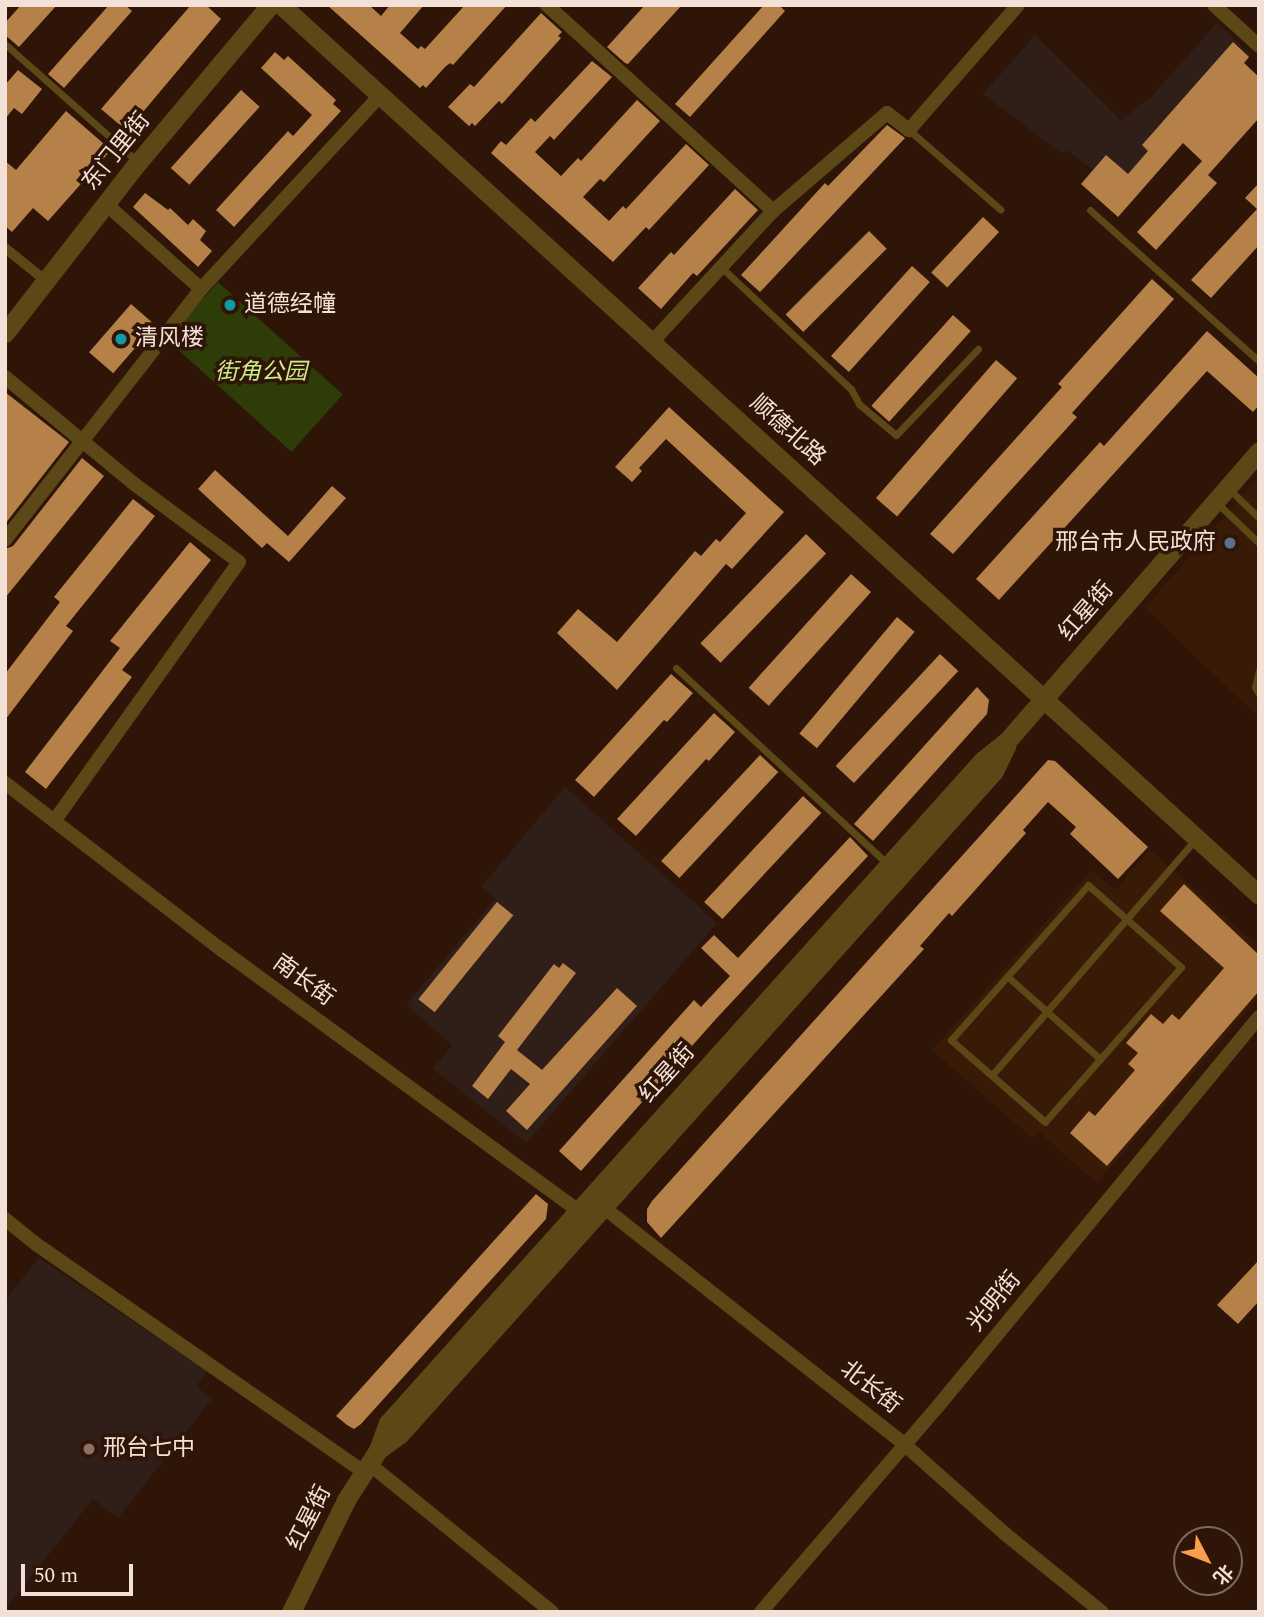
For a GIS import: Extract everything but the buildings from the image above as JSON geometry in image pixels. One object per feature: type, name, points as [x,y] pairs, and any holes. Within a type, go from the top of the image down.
[{"type":"street","name":"东门里街","points":[[5,333],[139,162],[270,5]]},
{"type":"street","name":"顺德北路","points":[[281,5],[1259,895]]},
{"type":"street","points":[[547,5],[773,211]]},
{"type":"street","points":[[653,341],[773,211],[887,113],[909,130],[1018,5]]},
{"type":"street","points":[[1214,5],[1259,46]]},
{"type":"street","points":[[5,540],[81,439],[201,289],[380,96]]},
{"type":"street","points":[[106,204],[201,289]]},
{"type":"street","points":[[5,248],[46,281]]},
{"type":"street","points":[[5,377],[239,562],[54,821]]},
{"type":"street","name":"红星街","points":[[291,1612],[388,1423],[982,761],[1007,741],[1259,451]]},
{"type":"street","name":"红星街","points":[[370,1461],[400,1434],[994,771],[1007,741]]},
{"type":"street","name":"南长街","points":[[5,783],[222,950],[578,1211]]},
{"type":"street","name":"光明街","points":[[761,1612],[905,1445],[1259,1017]]},
{"type":"street","name":"北长街","points":[[603,1207],[905,1445],[1004,1533],[1102,1612]]},
{"type":"street","points":[[5,1219],[36,1244],[370,1461],[552,1612]]},
{"type":"lane","points":[[5,44],[139,162]]},
{"type":"lane","points":[[909,130],[1000,209]]},
{"type":"lane","points":[[1090,210],[1259,361]]},
{"type":"lane","points":[[722,268],[850,389],[859,404],[896,435],[978,349]]},
{"type":"lane","points":[[1222,494],[1259,518]]},
{"type":"lane","points":[[1222,494],[1259,543]]},
{"type":"lane","points":[[676,668],[888,865]]},
{"type":"lane","points":[[1259,670],[1255,687],[1259,694]]},
{"type":"lane","points":[[992,1075],[1197,839]]},
{"type":"lane","points":[[1088,885],[1181,967],[1045,1122],[951,1040],[1007,976],[1088,885]]},
{"type":"lane","points":[[1007,976],[1100,1059]]},
{"type":"shaded area","points":[[1217,23],[1251,55],[1179,136],[1183,143],[1118,217],[1081,184],[1092,169],[1066,150],[1062,154],[983,94],[1035,35],[1121,120],[1150,98]]},
{"type":"shaded area","name":"邢台市人民政府","points":[[1259,477],[1259,718],[1145,608]]},
{"type":"shaded area","points":[[565,787],[717,923],[526,1143],[433,1069],[452,1045],[406,1005],[495,899],[481,887]]},
{"type":"shaded area","points":[[1150,850],[1259,947],[1259,998],[1097,1183],[1038,1131],[1032,1138],[932,1050],[1092,870],[1115,890]]},
{"type":"shaded area","name":"邢台七中","points":[[39,1258],[207,1371],[196,1386],[212,1399],[118,1518],[93,1499],[5,1609],[5,1300]]},
{"type":"green space","name":"街角公园","points":[[218,282],[343,394],[291,452],[166,339]]},
{"type":"place","name":"道德经幢","points":[[230,305]]},
{"type":"place","name":"清风楼","points":[[121,339]]},
{"type":"place","name":"邢台市人民政府","points":[[1230,543]]},
{"type":"place","name":"邢台七中","points":[[89,1449]]}]
